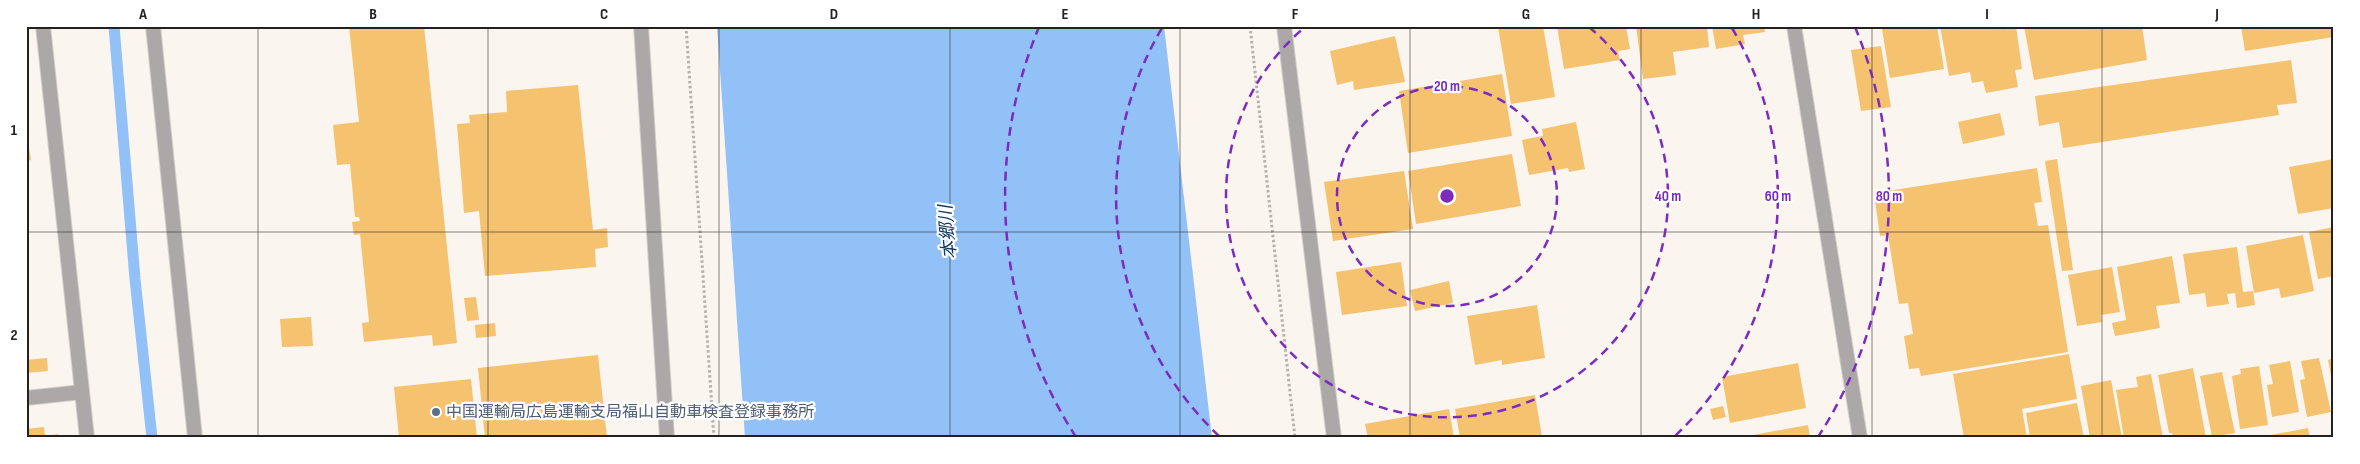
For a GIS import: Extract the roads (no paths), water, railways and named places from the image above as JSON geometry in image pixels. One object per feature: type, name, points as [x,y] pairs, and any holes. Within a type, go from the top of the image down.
[{"type":"street","points":[[43,26],[87,438]]},
{"type":"street","points":[[153,26],[194,438]]},
{"type":"street","points":[[641,26],[667,438]]},
{"type":"street","points":[[1284,26],[1334,438]]},
{"type":"street","points":[[1794,26],[1860,438]]},
{"type":"street","points":[[26,398],[82,392]]},
{"type":"water","name":"本郷川","points":[[717,26],[1164,26],[1212,438],[745,438]]},
{"type":"waterway","points":[[114,26],[135,279],[152,438]]},
{"type":"place","name":"中国運輸局広島運輸支局福山自動車検査登録事務所","points":[[436,412]]}]
